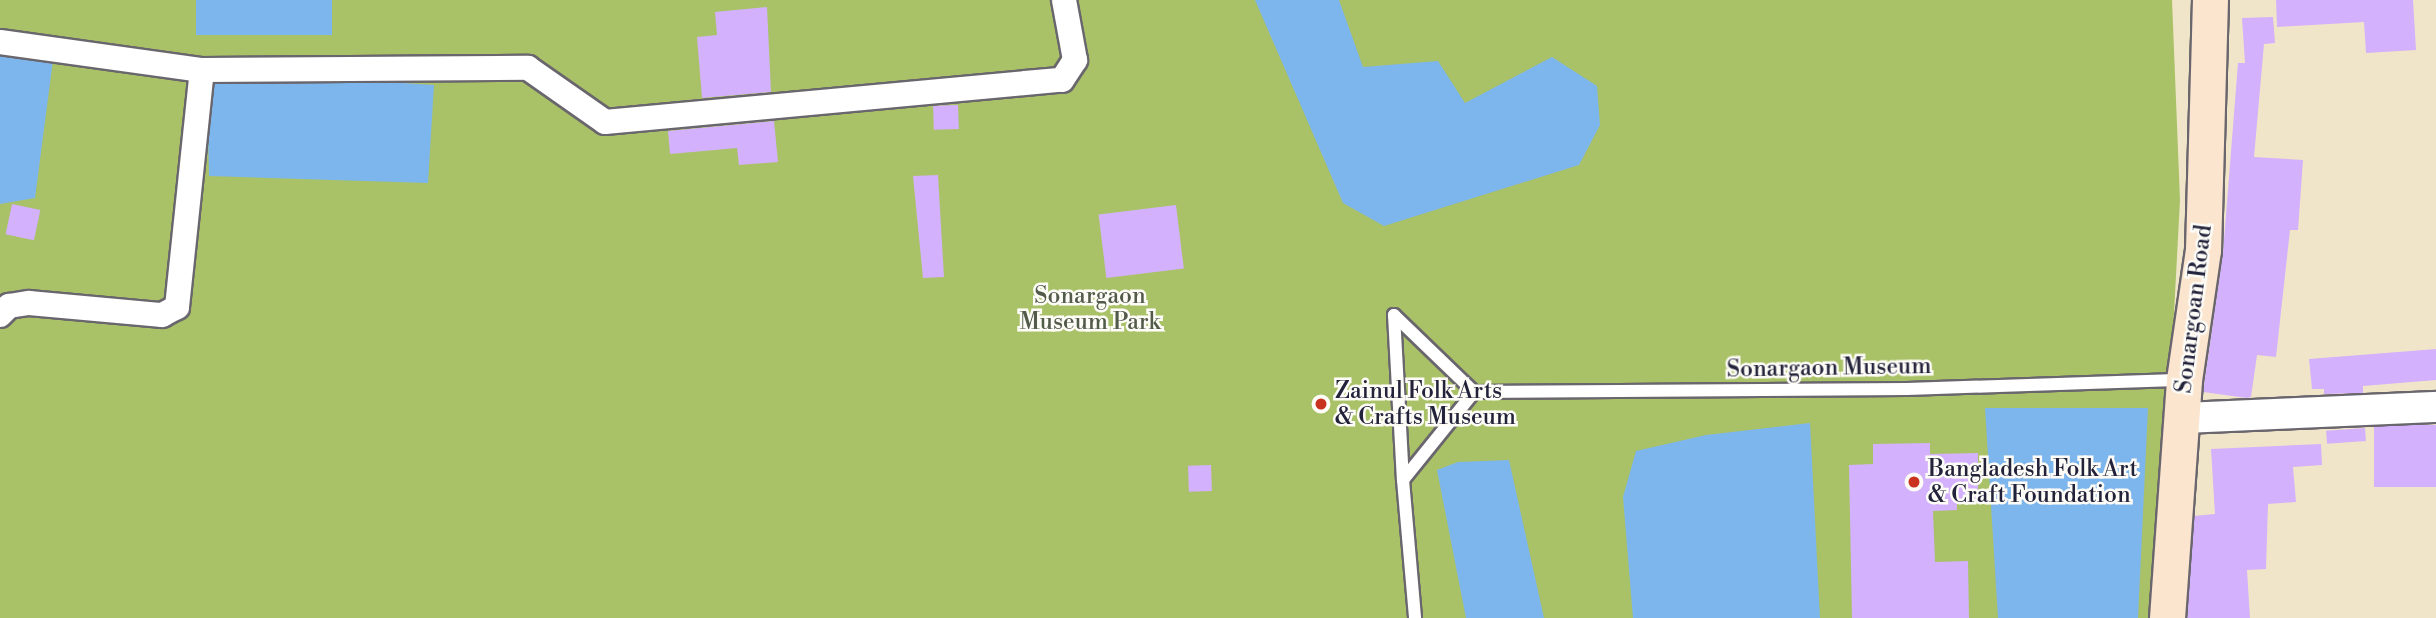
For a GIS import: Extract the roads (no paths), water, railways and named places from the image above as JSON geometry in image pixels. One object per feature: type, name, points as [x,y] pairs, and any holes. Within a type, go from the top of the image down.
[{"type":"main road","name":"Sonargoan Road","points":[[2167,618],[2184,380],[2203,250],[2210,0]]},
{"type":"street","points":[[0,41],[202,70],[528,68],[605,122],[1062,80],[1075,60],[1064,0]]},
{"type":"street","points":[[0,315],[9,306],[29,303],[162,314],[177,307],[202,70]]},
{"type":"street","points":[[2182,418],[2436,407]]},
{"type":"lane","points":[[1403,480],[1474,392],[1394,315],[1403,480],[1415,618]]},
{"type":"lane","name":"Sonargaon Museum","points":[[1474,392],[1907,389],[2184,380]]},
{"type":"water","points":[[196,0],[332,0],[332,35],[196,35]]},
{"type":"water","points":[[1255,0],[1339,0],[1363,67],[1438,61],[1465,103],[1552,57],[1597,86],[1600,125],[1579,165],[1384,226],[1343,203]]},
{"type":"water","points":[[0,46],[53,60],[35,198],[0,204]]},
{"type":"water","points":[[323,78],[434,85],[428,183],[209,176],[207,80]]},
{"type":"water","points":[[1985,408],[2148,408],[2138,618],[1998,618]]},
{"type":"water","points":[[1810,423],[1820,618],[1633,618],[1623,497],[1636,451],[1706,435]]},
{"type":"water","points":[[1509,460],[1544,618],[1466,618],[1437,470],[1458,462]]},
{"type":"place","name":"Zainul Folk Arts & Crafts Museum","points":[[1321,404]]},
{"type":"place","name":"Bangladesh Folk Art & Craft Foundation","points":[[1914,482]]},
{"type":"park label","name":"Sonargaon Museum Park","points":[[1090,309]]}]
